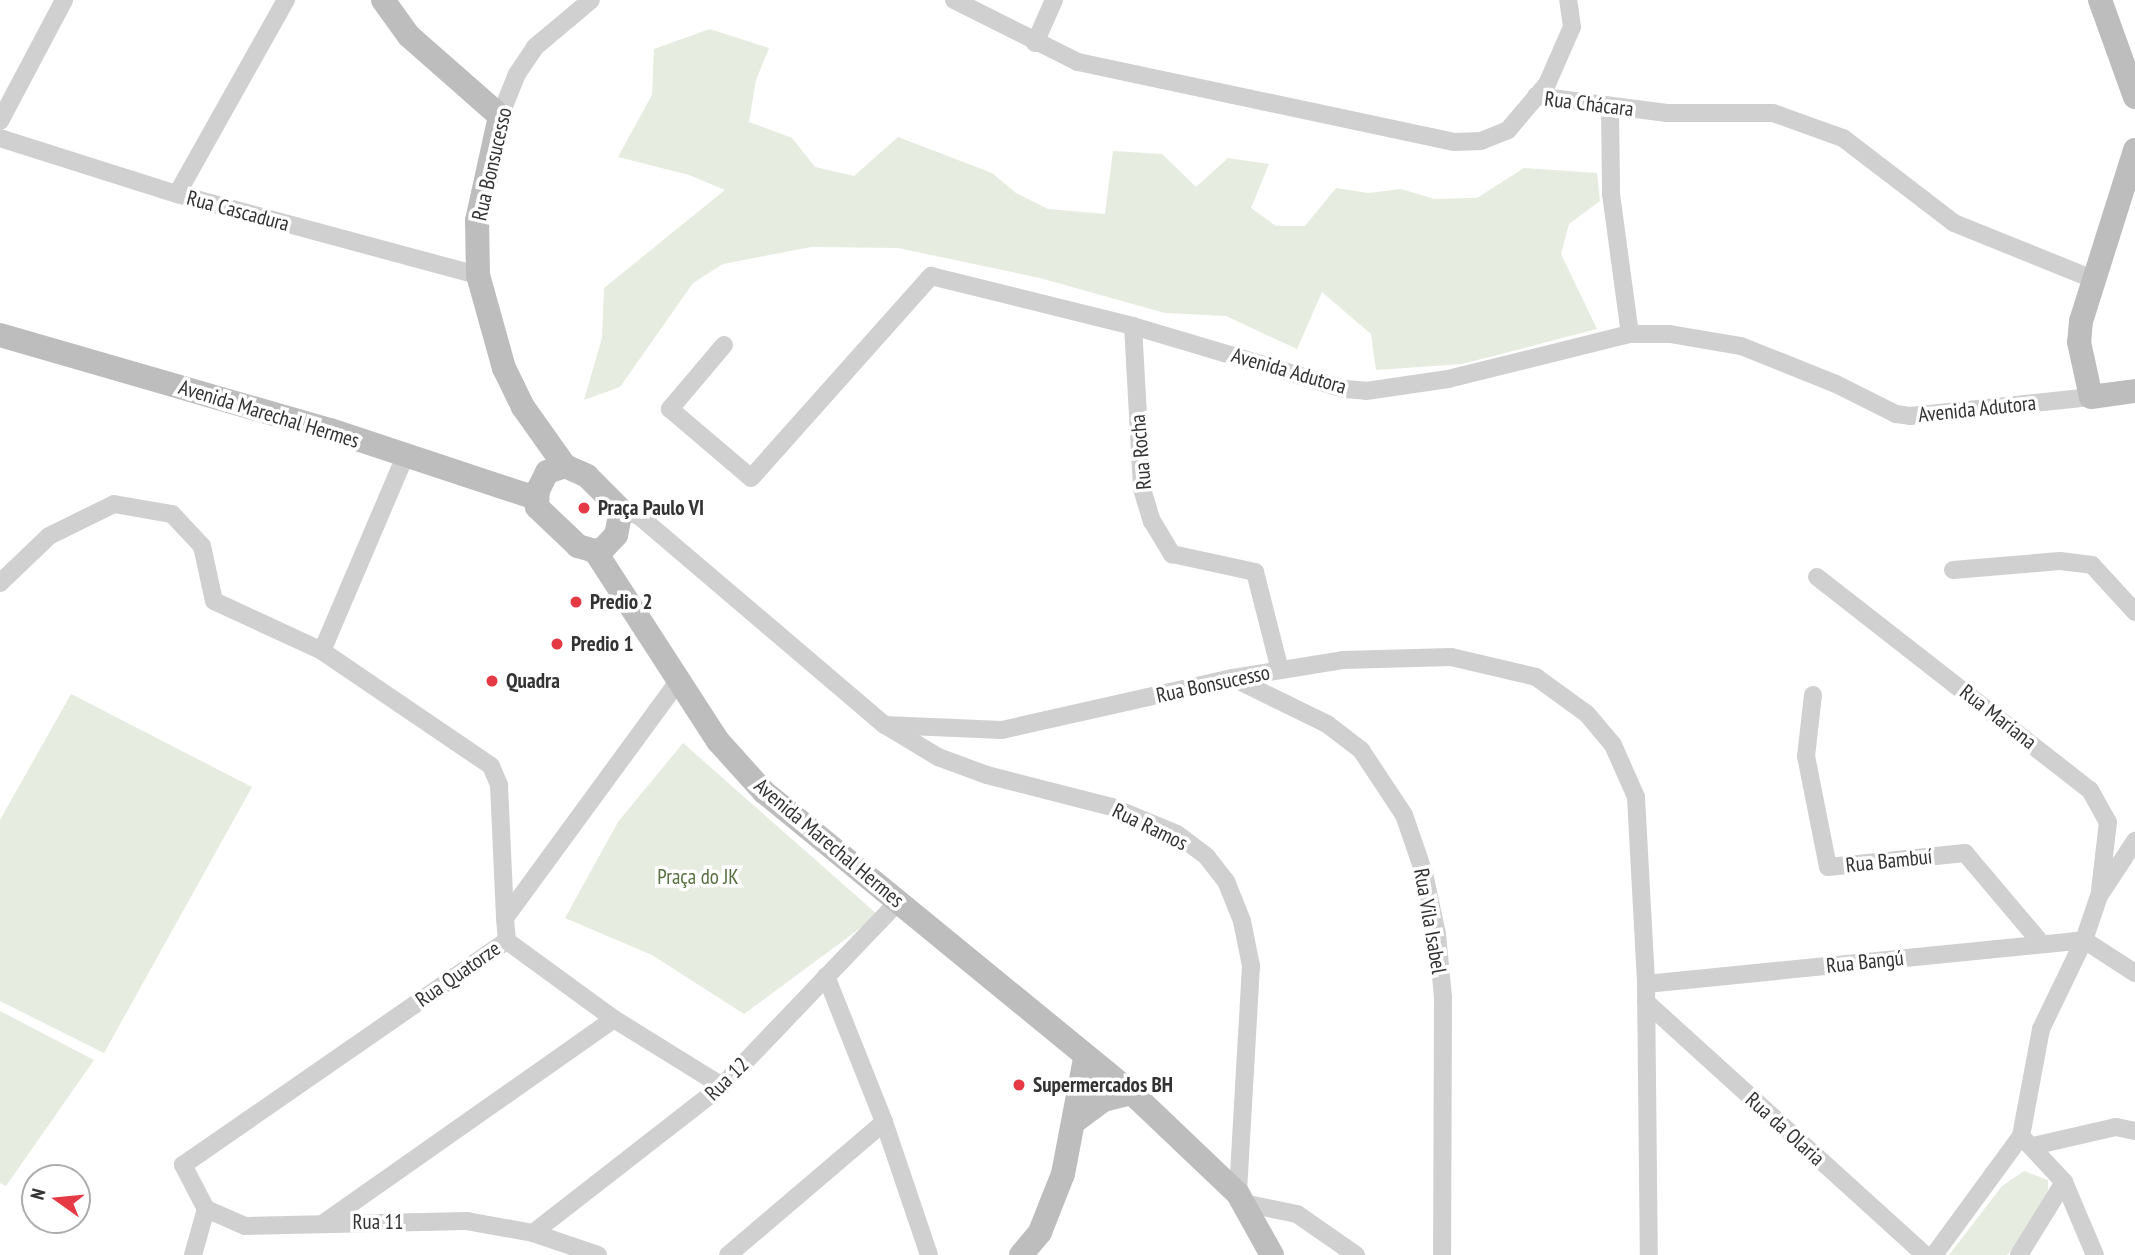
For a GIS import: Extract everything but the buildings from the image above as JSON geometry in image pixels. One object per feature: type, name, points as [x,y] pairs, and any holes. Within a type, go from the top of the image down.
[{"type":"street","points":[[0,121],[64,0]]},
{"type":"street","points":[[177,194],[286,0]]},
{"type":"street","points":[[383,0],[409,36],[500,117]]},
{"type":"street","name":"Rua Bonsucesso","points":[[565,466],[523,407],[504,368],[478,275],[477,221],[500,117],[517,74],[535,47],[591,0]]},
{"type":"street","name":"Rua Chácara","points":[[954,0],[1035,43],[1078,62],[1454,142],[1480,141],[1508,130],[1536,96],[1667,113],[1773,113],[1843,138],[1954,223],[2095,280]]},
{"type":"street","points":[[1035,43],[1055,0]]},
{"type":"street","points":[[1536,96],[1547,84],[1572,27],[1568,0]]},
{"type":"street","points":[[2100,0],[2135,97]]},
{"type":"street","points":[[1610,106],[1611,194],[1630,334]]},
{"type":"street","name":"Rua Cascadura","points":[[0,138],[177,194],[478,275]]},
{"type":"street","points":[[2091,397],[2079,342],[2135,150]]},
{"type":"street","name":"Avenida Adutora","points":[[724,345],[670,409],[751,478],[931,276],[1133,326],[1345,389],[1366,391],[1448,379],[1630,334],[1670,334],[1741,346],[1836,384],[1896,414],[1910,416],[2135,391]]},
{"type":"street","name":"Rua Rocha","points":[[1133,326],[1142,489],[1152,521],[1172,554],[1255,572],[1280,670]]},
{"type":"street","name":"Avenida Marechal Hermes","points":[[0,335],[405,456],[536,499]]},
{"type":"street","points":[[322,651],[405,456]]},
{"type":"street","points":[[621,510],[616,535],[595,551],[578,546],[562,533],[543,515],[536,499],[547,472],[565,466],[587,476],[621,510],[639,516],[884,725]]},
{"type":"street","points":[[0,583],[49,536],[114,504],[172,514],[202,546],[214,601],[322,651],[491,765],[499,785],[505,918]]},
{"type":"street","name":"Avenida Marechal Hermes","points":[[595,551],[718,741],[764,792],[899,901],[1085,1059],[1132,1093],[1240,1199],[1272,1255]]},
{"type":"street","points":[[1954,570],[2060,561],[2092,565],[2135,612]]},
{"type":"street","name":"Rua Mariana","points":[[1817,577],[2091,790],[2109,822],[2099,897]]},
{"type":"street","name":"Rua Bonsucesso","points":[[884,725],[1002,730],[1233,678],[1343,660],[1451,657],[1536,677],[1587,714],[1613,745],[1636,797],[1646,984],[1649,1255]]},
{"type":"street","name":"Rua Vila Isabel","points":[[1233,678],[1327,724],[1361,750],[1404,815],[1424,873],[1443,998],[1442,1255]]},
{"type":"street","name":"Rua Quatorze","points":[[206,1209],[183,1165],[507,941],[505,918],[680,679]]},
{"type":"street","name":"Rua Bambuí","points":[[1813,695],[1806,756],[1828,867],[1965,853],[2041,943]]},
{"type":"street","name":"Rua Ramos","points":[[884,725],[938,757],[987,775],[1112,807],[1177,834],[1207,857],[1226,881],[1242,921],[1251,966],[1240,1199]]},
{"type":"street","points":[[1934,1255],[2027,1141],[2041,1029],[2084,940],[2099,897],[2135,841]]},
{"type":"street","name":"Rua 12","points":[[533,1233],[722,1086],[899,901]]},
{"type":"street","points":[[2084,940],[2135,973]]},
{"type":"street","name":"Rua Bangú","points":[[1646,984],[2084,940]]},
{"type":"street","points":[[507,941],[614,1019],[722,1086]]},
{"type":"street","points":[[826,976],[884,1122],[929,1255]]},
{"type":"street","name":"Rua da Olaria","points":[[1646,1002],[1925,1255]]},
{"type":"street","points":[[325,1222],[614,1019]]},
{"type":"street","points":[[1021,1255],[1040,1232],[1063,1174],[1085,1059]]},
{"type":"street","points":[[1073,1122],[1103,1100],[1132,1093]]},
{"type":"street","points":[[728,1255],[884,1122]]},
{"type":"street","points":[[2027,1141],[2116,1127],[2135,1131]]},
{"type":"street","points":[[2027,1141],[2064,1182],[2095,1255]]},
{"type":"street","points":[[2019,1255],[2064,1182]]},
{"type":"street","points":[[1240,1199],[1297,1214],[1356,1255]]},
{"type":"street","points":[[193,1255],[206,1209]]},
{"type":"street","name":"Rua 11","points":[[206,1209],[246,1226],[325,1222],[467,1221],[533,1233],[598,1255]]},
{"type":"green space","points":[[710,29],[769,48],[756,80],[749,122],[792,138],[815,167],[854,176],[898,137],[992,173],[1016,193],[1048,209],[1105,214],[1113,151],[1162,154],[1196,187],[1228,158],[1269,164],[1251,208],[1276,226],[1305,226],[1336,188],[1368,193],[1401,189],[1434,199],[1477,198],[1524,168],[1597,173],[1600,201],[1569,224],[1561,254],[1597,329],[1462,364],[1376,370],[1371,334],[1322,292],[1297,349],[1226,316],[1165,313],[1040,278],[898,248],[811,247],[723,264],[693,283],[620,387],[584,400],[602,338],[604,288],[725,190],[689,175],[618,157],[652,95],[654,49]]},
{"type":"green space","points":[[71,694],[252,787],[104,1053],[0,1001],[0,820]]},
{"type":"green space","name":"Praça do JK","points":[[683,743],[878,915],[744,1014],[652,955],[565,918],[618,822]]},
{"type":"green space","points":[[0,1011],[94,1060],[6,1186],[0,1183]]},
{"type":"green space","points":[[2024,1171],[2048,1180],[2048,1192],[2033,1225],[2007,1255],[1949,1255],[2002,1186]]},
{"type":"place","name":"Praça Paulo VI","points":[[584,508]]},
{"type":"place","name":"Predio 2","points":[[576,602]]},
{"type":"place","name":"Predio 1","points":[[557,644]]},
{"type":"place","name":"Quadra","points":[[492,681]]},
{"type":"place","name":"Supermercados BH","points":[[1019,1085]]}]
